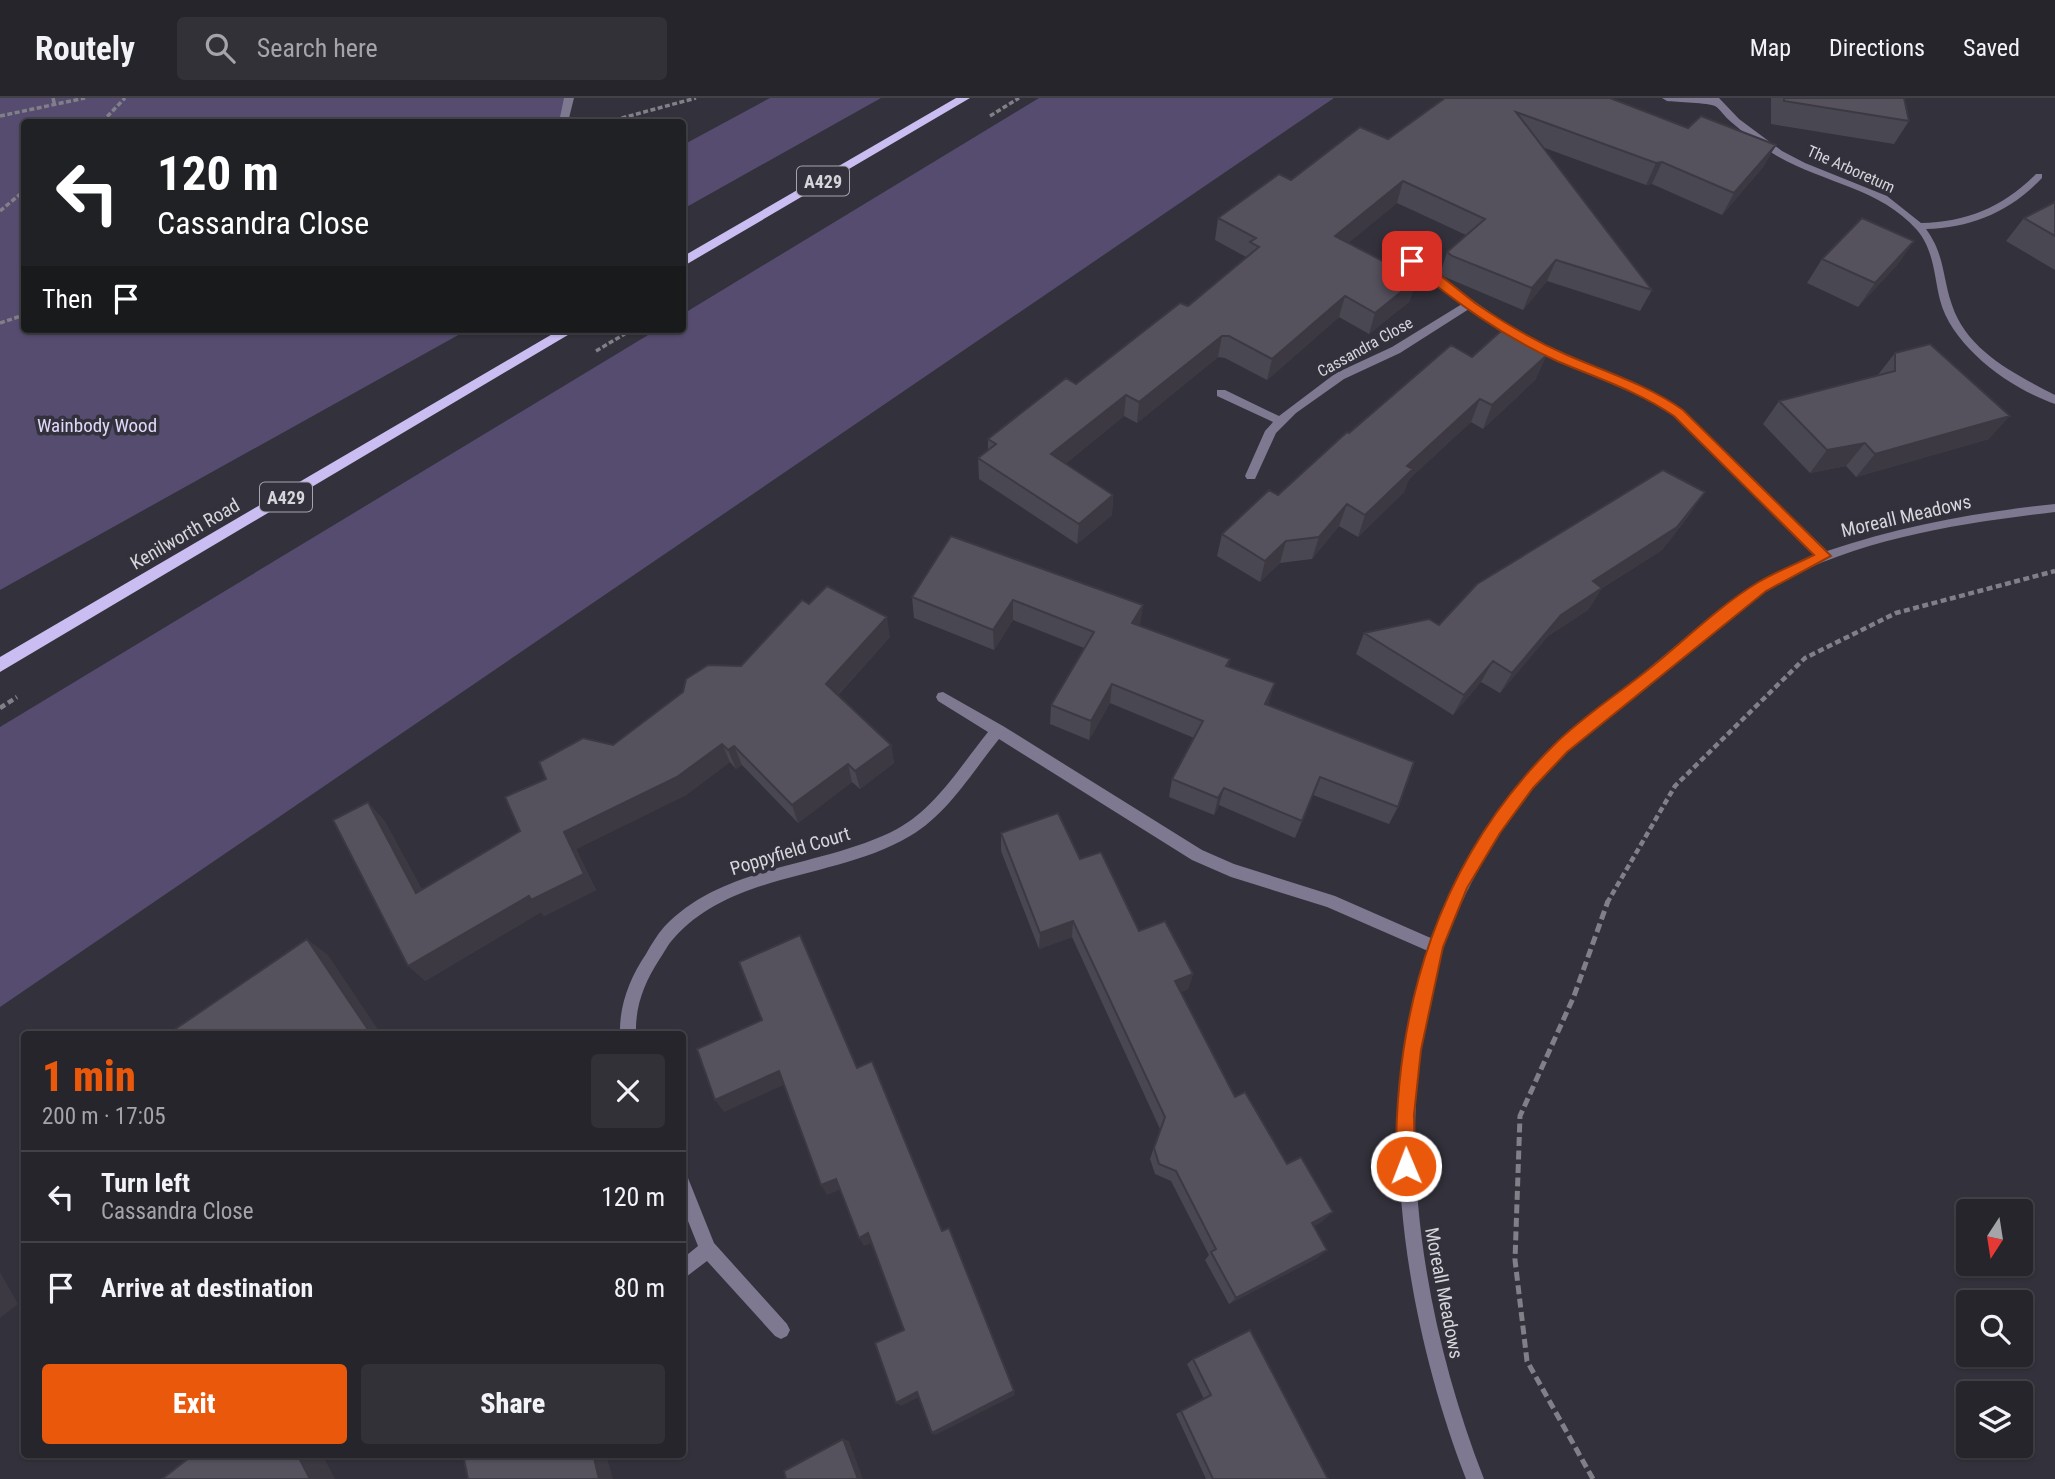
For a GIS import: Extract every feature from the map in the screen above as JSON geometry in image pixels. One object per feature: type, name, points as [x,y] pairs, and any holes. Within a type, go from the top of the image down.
[{"type":"main road","name":"A429","points":[[686,261],[964,98]]},
{"type":"main road","name":"Kenilworth Road","points":[[0,665],[564,333]]},
{"type":"street","points":[[564,119],[569,98]]},
{"type":"street","name":"The Arboretum","points":[[1667,98],[1715,101],[1774,151],[1881,197],[1920,226],[1939,259],[1951,318],[1966,340],[1997,368],[2055,400]]},
{"type":"street","points":[[1920,226],[1947,227],[1977,218],[2022,196],[2039,176]]},
{"type":"street","points":[[1388,244],[1469,305],[1533,344],[1628,384],[1679,413],[1824,556]]},
{"type":"street","name":"Cassandra Close","points":[[1251,476],[1262,446],[1280,421],[1340,376],[1396,350],[1469,305]]},
{"type":"street","points":[[1221,393],[1280,421]]},
{"type":"street","name":"Moreall Meadows","points":[[1475,1479],[1436,1358],[1416,1264],[1406,1191],[1405,1115],[1412,1050],[1435,947],[1460,884],[1494,828],[1527,783],[1562,748],[1761,587],[1824,556],[1905,532],[2055,508]]},
{"type":"street","points":[[943,696],[1197,855],[1231,870],[1330,901],[1435,947]]},
{"type":"street","name":"Poppyfield Court","points":[[624,1031],[634,990],[649,961],[687,912],[712,896],[860,852],[906,831],[925,817],[998,730]]},
{"type":"street","points":[[686,1194],[708,1249],[781,1330]]},
{"type":"street","points":[[686,1268],[708,1249]]},
{"type":"path","points":[[53,98],[55,106]]},
{"type":"path","points":[[0,116],[85,98]]},
{"type":"path","points":[[105,119],[125,98]]},
{"type":"path","points":[[618,119],[696,98]]},
{"type":"path","points":[[0,211],[21,194]]},
{"type":"path","points":[[0,323],[21,316]]},
{"type":"path","points":[[1593,1479],[1527,1362],[1515,1260],[1520,1116],[1574,996],[1602,909],[1675,786],[1805,658],[1896,613],[2055,570]]},
{"type":"green space","name":"Wainbody Wood","points":[[0,98],[569,98],[564,119],[21,119],[21,333],[462,333],[0,590]]},
{"type":"green space","points":[[770,98],[881,98],[686,207],[686,143]]},
{"type":"green space","points":[[1039,98],[1334,98],[0,1007],[0,727],[651,333],[686,333],[686,312]]},
{"type":"building","points":[[1445,98],[1610,98],[1688,128],[1701,116],[1776,145],[1734,193],[1662,162],[1656,163],[1516,112],[1652,290],[1556,260],[1532,288],[1452,256],[1447,252],[1485,219],[1403,181],[1335,236],[1417,279],[1375,313],[1345,296],[1272,359],[1229,336],[1222,336],[1139,402],[1126,395],[1051,454],[1113,495],[1079,524],[978,458],[996,444],[988,439],[1066,378],[1076,384],[1180,303],[1188,306],[1259,247],[1250,242],[1256,238],[1218,218],[1279,174],[1291,180],[1360,127],[1388,139]]},
{"type":"building","points":[[1784,98],[1904,98],[1909,121],[1784,101]]},
{"type":"building","points":[[2055,202],[2055,236],[2024,218]]},
{"type":"building","points":[[1862,218],[1914,241],[1875,283],[1822,259]]},
{"type":"building","points":[[1501,331],[1547,355],[1492,405],[1480,399],[1407,466],[1413,469],[1365,515],[1347,504],[1319,537],[1286,541],[1265,561],[1222,534],[1269,490],[1278,495],[1347,432],[1451,345],[1472,357]]},
{"type":"building","points":[[1930,344],[2010,416],[1875,454],[1865,443],[1827,450],[1779,401],[1895,371],[1895,353]]},
{"type":"building","points":[[1663,470],[1705,492],[1677,527],[1593,581],[1602,588],[1561,615],[1512,673],[1493,661],[1464,695],[1364,633],[1429,619],[1439,625],[1477,584]]},
{"type":"building","points":[[951,536],[1143,605],[1132,623],[1230,659],[1226,666],[1275,683],[1265,704],[1414,762],[1398,807],[1320,777],[1302,821],[1224,788],[1218,798],[1172,779],[1203,721],[1112,684],[1091,721],[1051,705],[1094,632],[1013,600],[993,630],[912,597]]},
{"type":"building","points":[[827,586],[887,617],[826,684],[891,745],[855,771],[848,764],[792,805],[734,746],[728,750],[722,744],[677,777],[564,832],[584,874],[531,900],[529,896],[408,966],[333,820],[368,802],[416,893],[520,831],[505,797],[546,779],[539,762],[583,738],[613,745],[683,692],[686,679],[708,665],[741,666],[802,600],[809,604]]},
{"type":"building","points":[[1058,813],[1080,859],[1101,852],[1139,931],[1165,921],[1193,974],[1175,981],[1235,1097],[1245,1092],[1287,1164],[1301,1157],[1333,1212],[1312,1223],[1327,1250],[1236,1298],[1211,1252],[1216,1249],[1176,1171],[1159,1164],[1154,1148],[1165,1117],[1073,921],[1040,933],[1001,833]]},
{"type":"building","points":[[800,935],[857,1068],[872,1061],[942,1231],[949,1228],[1014,1391],[932,1433],[917,1392],[896,1403],[875,1343],[904,1330],[868,1233],[859,1238],[836,1179],[821,1185],[779,1071],[715,1100],[697,1049],[762,1020],[739,962]]},
{"type":"building","points":[[307,939],[369,1031],[172,1031]]},
{"type":"building","points":[[1250,1330],[1328,1479],[1213,1479],[1181,1411],[1211,1395],[1193,1359]]},
{"type":"building","points":[[843,1439],[858,1479],[786,1479],[784,1471]]},
{"type":"building","points":[[189,1458],[299,1458],[310,1479],[162,1479]]},
{"type":"building","points":[[464,1458],[594,1458],[599,1479],[468,1479]]},
{"type":"route","points":[[1406,1166],[1405,1115],[1412,1050],[1435,947],[1460,884],[1494,828],[1527,783],[1562,748],[1693,640],[1761,587],[1824,556],[1679,413],[1656,397],[1560,357],[1508,331],[1448,290],[1412,261]]}]
